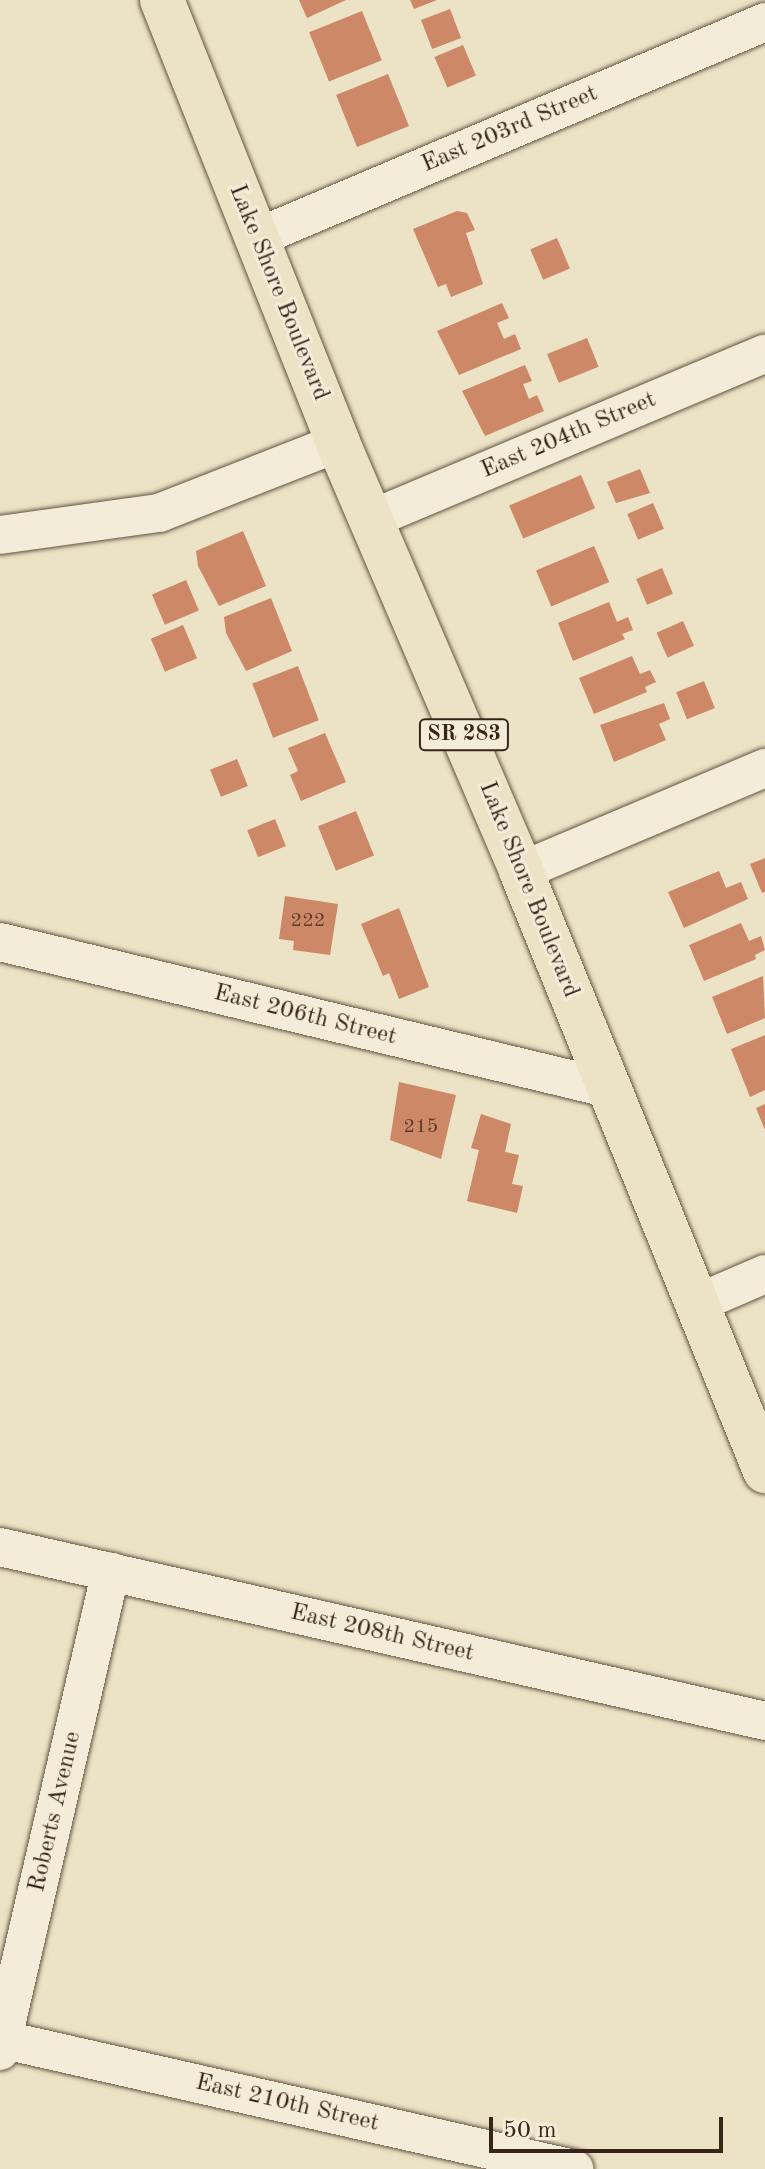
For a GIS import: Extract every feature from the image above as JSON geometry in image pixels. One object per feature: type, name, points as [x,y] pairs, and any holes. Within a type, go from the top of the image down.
[{"type":"main road","name":"Lake Shore Boulevard","points":[[162,0],[338,443],[374,518],[521,871],[765,1471]]},
{"type":"street","name":"East 203rd Street","points":[[256,238],[765,22]]},
{"type":"street","name":"East 204th Street","points":[[374,518],[765,354]]},
{"type":"street","points":[[0,535],[159,513],[338,443]]},
{"type":"street","points":[[521,871],[765,768]]},
{"type":"street","name":"East 206th Street","points":[[0,942],[611,1089]]},
{"type":"street","points":[[698,1303],[765,1274]]},
{"type":"street","name":"East 208th Street","points":[[0,1547],[765,1721]]},
{"type":"street","name":"Roberts Avenue","points":[[1,2043],[111,1572]]},
{"type":"street","name":"East 210th Street","points":[[1,2043],[574,2169]]},
{"type":"building","points":[[299,0],[346,0],[307,18]]},
{"type":"building","points":[[410,0],[437,0],[414,9]]},
{"type":"building","points":[[450,9],[461,38],[432,49],[421,20]]},
{"type":"building","points":[[362,11],[382,60],[329,81],[309,32]]},
{"type":"building","points":[[463,45],[476,75],[447,87],[434,57]]},
{"type":"building","points":[[388,74],[409,126],[357,147],[336,95]]},
{"type":"building","points":[[457,211],[467,213],[475,230],[466,233],[483,284],[451,297],[446,284],[438,287],[413,229]]},
{"type":"building","points":[[557,238],[570,268],[543,280],[530,249]]},
{"type":"building","points":[[502,303],[509,318],[497,323],[504,339],[515,334],[521,349],[459,375],[437,331]]},
{"type":"building","points":[[587,338],[599,367],[559,383],[547,354]]},
{"type":"building","points":[[525,365],[532,381],[523,384],[529,399],[537,395],[544,411],[485,436],[462,391]]},
{"type":"building","points":[[640,469],[650,493],[616,503],[607,482]]},
{"type":"building","points":[[581,475],[595,508],[523,539],[509,505]]},
{"type":"building","points":[[653,503],[664,529],[638,540],[627,514]]},
{"type":"building","points":[[243,531],[266,586],[219,606],[198,566],[196,551]]},
{"type":"building","points":[[594,546],[609,582],[551,607],[536,571]]},
{"type":"building","points":[[662,568],[673,594],[647,605],[636,579]]},
{"type":"building","points":[[186,580],[199,610],[165,625],[152,594]]},
{"type":"building","points":[[271,598],[292,651],[246,671],[226,633],[224,617]]},
{"type":"building","points":[[609,602],[617,622],[628,617],[633,630],[622,634],[625,639],[573,661],[558,623]]},
{"type":"building","points":[[683,621],[694,646],[667,657],[657,633]]},
{"type":"building","points":[[183,625],[197,658],[165,672],[151,639]]},
{"type":"building","points":[[632,656],[640,674],[650,670],[656,682],[645,687],[647,692],[594,714],[579,678]]},
{"type":"building","points":[[298,666],[319,720],[273,738],[252,684]]},
{"type":"building","points":[[704,681],[715,708],[687,719],[676,692]]},
{"type":"building","points":[[664,703],[670,719],[659,724],[666,740],[614,762],[600,725]]},
{"type":"building","points":[[325,733],[346,782],[301,801],[290,775],[298,771],[288,748]]},
{"type":"building","points":[[237,759],[248,786],[221,797],[210,770]]},
{"type":"building","points":[[356,811],[374,856],[336,871],[318,826]]},
{"type":"building","points":[[275,819],[286,846],[258,857],[247,830]]},
{"type":"building","points":[[765,858],[765,892],[762,893],[750,864]]},
{"type":"building","points":[[719,871],[726,888],[741,882],[748,899],[684,928],[668,892]]},
{"type":"building","points":[[285,896],[338,904],[330,955],[293,950],[294,941],[279,939]]},
{"type":"building","points":[[399,908],[429,987],[399,999],[389,973],[383,976],[361,924]]},
{"type":"building","points":[[741,923],[749,941],[761,936],[765,950],[755,955],[756,959],[704,981],[689,945]]},
{"type":"building","points":[[763,976],[765,1018],[727,1034],[712,997]]},
{"type":"building","points":[[765,1035],[765,1090],[750,1097],[731,1049]]},
{"type":"building","points":[[399,1082],[456,1095],[441,1159],[390,1140]]},
{"type":"building","points":[[765,1104],[765,1130],[756,1108]]},
{"type":"building","points":[[481,1114],[511,1124],[505,1152],[519,1155],[512,1184],[523,1186],[517,1213],[467,1201],[479,1150],[471,1148]]}]
